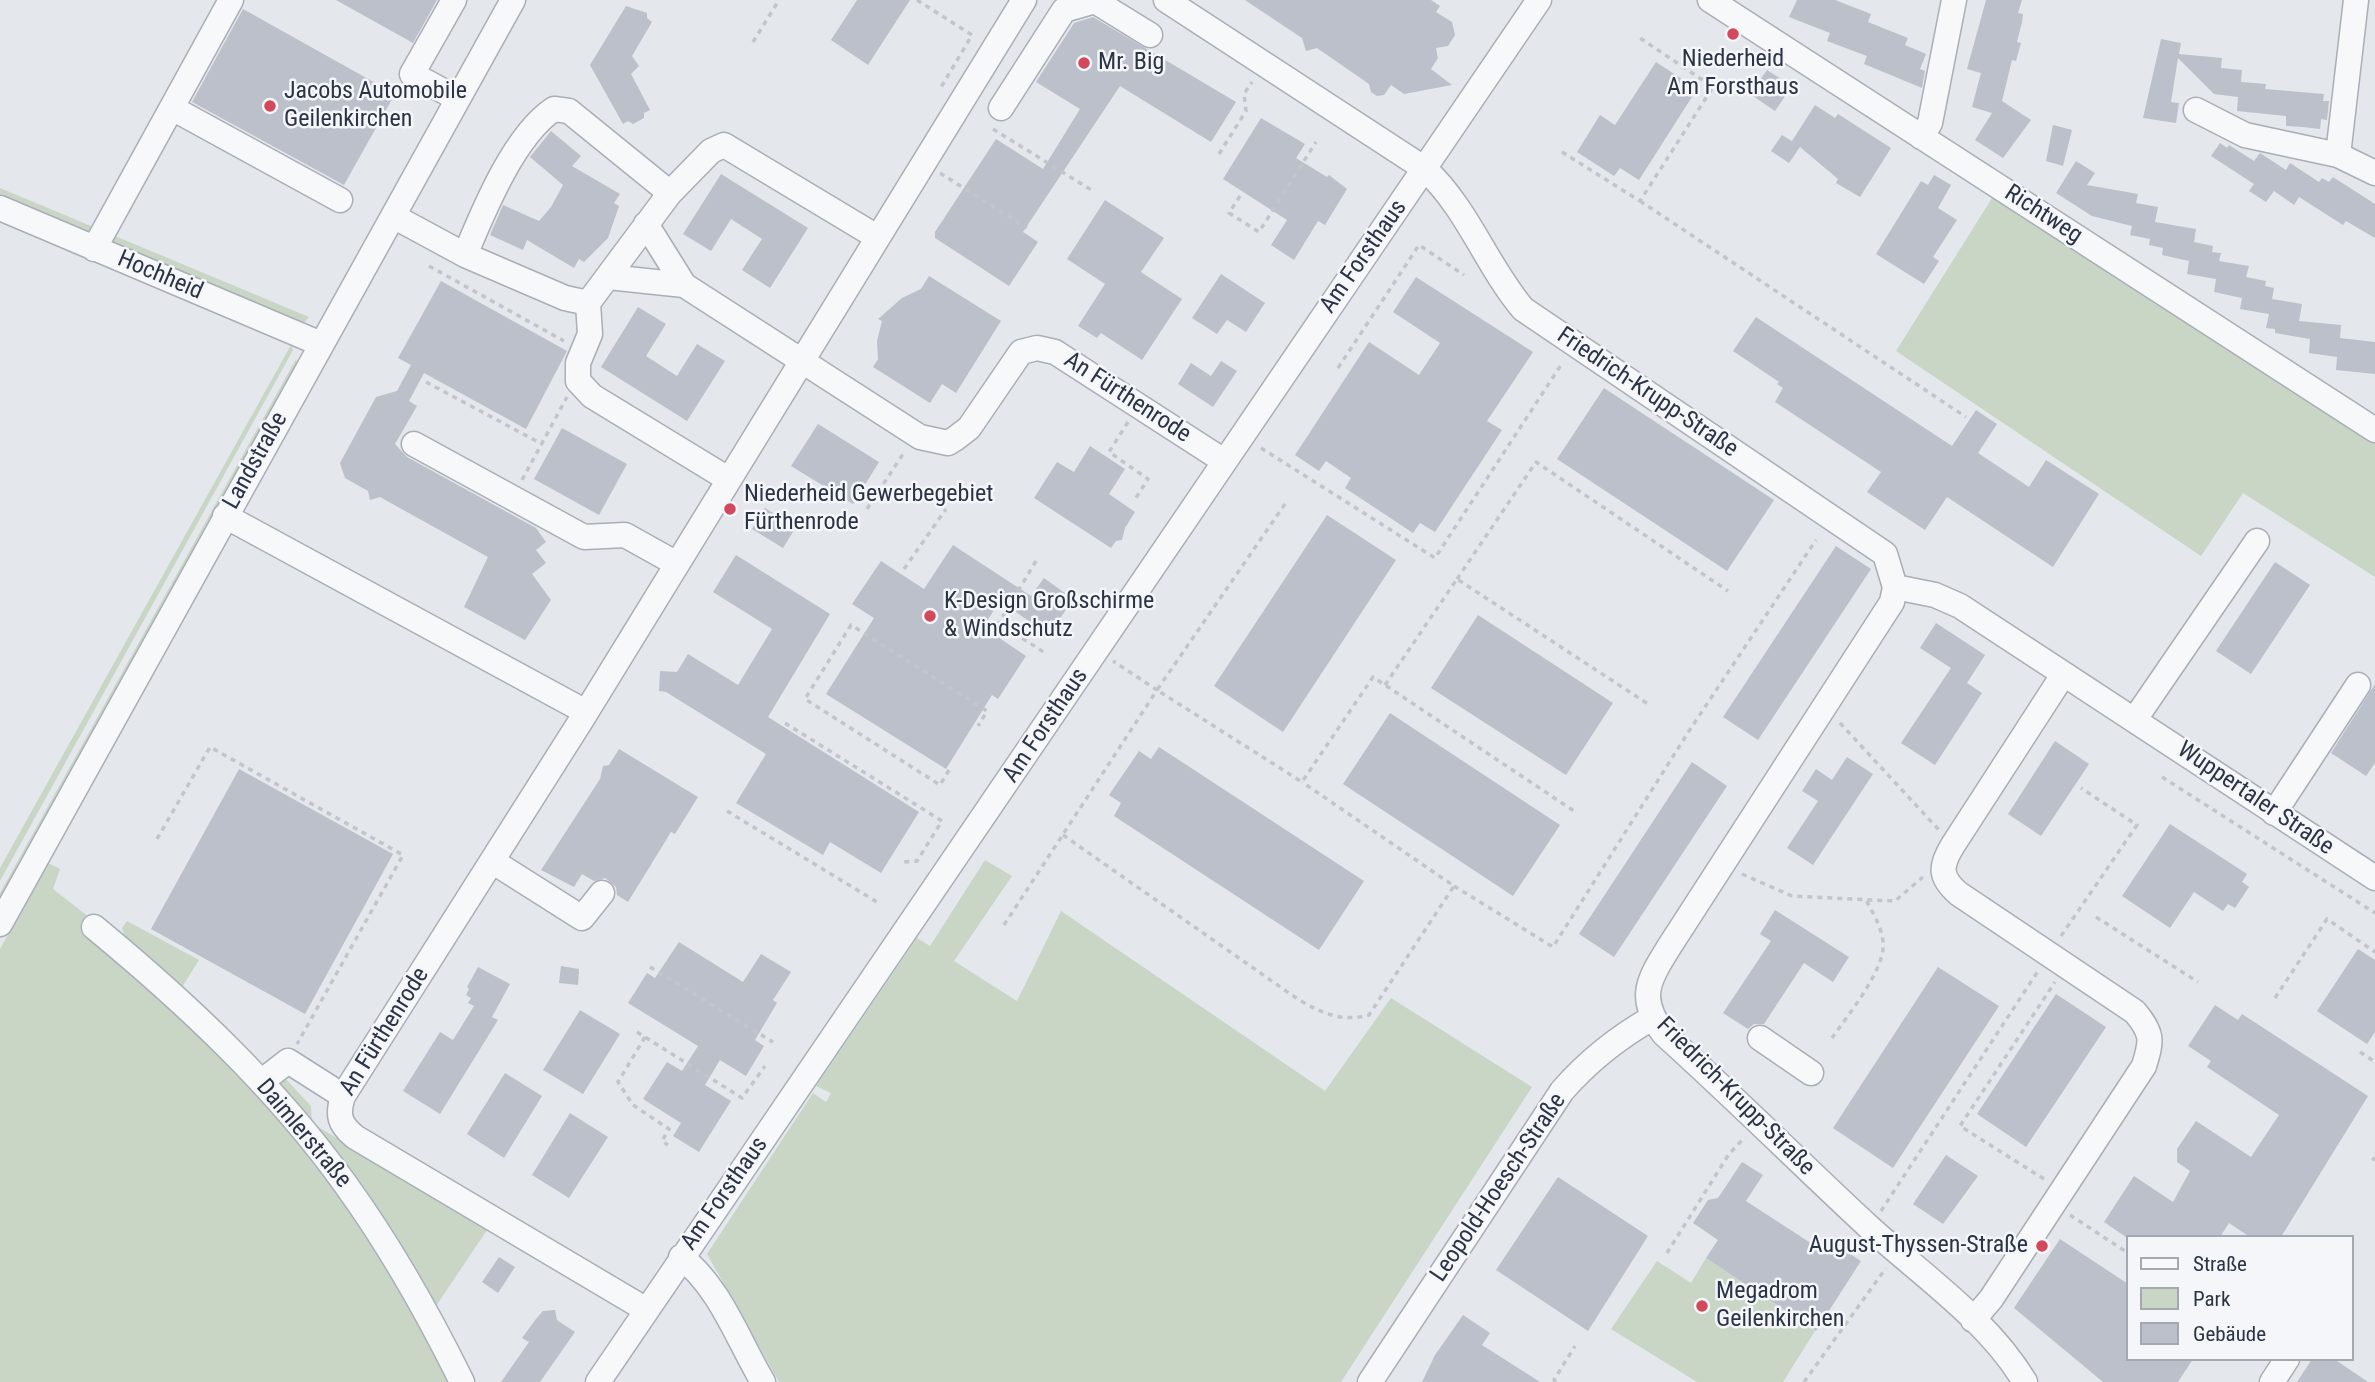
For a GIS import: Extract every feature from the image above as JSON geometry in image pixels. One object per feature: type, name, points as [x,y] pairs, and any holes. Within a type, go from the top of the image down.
[{"type":"street","points":[[94,248],[231,0]]},
{"type":"street","points":[[454,0],[412,74],[458,99]]},
{"type":"street","name":"Landstraße","points":[[0,924],[513,0]]},
{"type":"street","name":"An Fürthenrode","points":[[645,1309],[355,1137],[339,1118],[343,1096],[586,712],[1024,0]]},
{"type":"street","points":[[1166,0],[1425,169]]},
{"type":"street","name":"Am Forsthaus","points":[[598,1382],[645,1309],[1098,651],[1224,461],[1539,0]]},
{"type":"street","name":"Richtweg","points":[[1710,0],[2375,430]]},
{"type":"street","points":[[1921,136],[1930,122],[1954,0]]},
{"type":"street","points":[[2338,155],[2356,0]]},
{"type":"street","points":[[996,118],[1064,10],[1096,1],[1150,36]]},
{"type":"street","points":[[172,108],[341,201]]},
{"type":"street","points":[[465,255],[488,199],[521,145],[554,109],[569,111],[670,193]]},
{"type":"street","points":[[2196,110],[2245,135],[2338,155],[2375,172]]},
{"type":"street","points":[[728,479],[592,396],[578,381],[581,350],[590,334],[588,303],[670,193],[711,150],[723,145],[877,237]]},
{"type":"street","name":"Friedrich-Krupp-Straße","points":[[1425,169],[1459,207],[1502,284],[1523,309],[1885,554],[1895,587],[1892,602],[1723,861],[1646,990],[1652,1018],[1664,1034],[1870,1228],[1973,1320],[2002,1349],[2025,1382]]},
{"type":"street","name":"Hochheid","points":[[0,208],[321,344]]},
{"type":"street","points":[[394,216],[465,255],[565,298],[588,303]]},
{"type":"street","name":"An Fürthenrode","points":[[646,224],[684,285],[916,435],[935,442],[948,443],[956,438],[969,428],[1021,352],[1037,348],[1055,352],[1224,461]]},
{"type":"street","name":"An Fürthenrode","points":[[608,277],[684,285]]},
{"type":"street","points":[[414,444],[584,537],[625,535],[677,564]]},
{"type":"street","points":[[225,516],[586,712]]},
{"type":"street","points":[[2135,719],[2258,541]]},
{"type":"street","points":[[1895,587],[1935,595],[1960,606],[2063,675],[1942,862],[1943,874],[1948,884],[2135,1012],[2149,1029],[2150,1046],[2144,1066],[1991,1299],[1973,1320]]},
{"type":"street","name":"Wuppertaler Straße","points":[[2063,675],[2135,719],[2375,878]]},
{"type":"street","points":[[2274,813],[2358,685]]},
{"type":"street","points":[[492,861],[582,918],[602,893]]},
{"type":"street","name":"Daimlerstraße","points":[[94,927],[181,1000],[261,1082],[346,1184],[377,1231],[462,1382]]},
{"type":"street","name":"Leopold-Hoesch-Straße","points":[[1370,1382],[1562,1091],[1584,1065],[1618,1038],[1652,1018]]},
{"type":"street","points":[[1760,1038],[1811,1073]]},
{"type":"street","points":[[261,1082],[288,1061],[343,1096]]},
{"type":"street","points":[[681,1257],[696,1269],[716,1298],[763,1382]]},
{"type":"street","points":[[2272,1382],[2286,1361]]},
{"type":"path","points":[[753,42],[779,0]]},
{"type":"path","points":[[917,0],[972,35],[940,89]]},
{"type":"path","points":[[1637,36],[1713,87],[1640,201]]},
{"type":"path","points":[[1219,155],[1246,111],[1244,94],[1265,63]]},
{"type":"path","points":[[996,118],[1093,191]]},
{"type":"path","points":[[1240,196],[1229,213],[1258,232],[1316,142]]},
{"type":"path","points":[[1562,152],[1966,417]]},
{"type":"path","points":[[923,163],[1027,228]]},
{"type":"path","points":[[1338,369],[1419,245],[1464,275]]},
{"type":"path","points":[[429,265],[581,350]]},
{"type":"path","points":[[1241,436],[1435,558],[1574,345]]},
{"type":"path","points":[[512,497],[578,381]]},
{"type":"path","points":[[426,382],[542,444]]},
{"type":"path","points":[[1133,500],[1148,479],[1109,452],[1139,405]]},
{"type":"path","points":[[867,509],[916,435]]},
{"type":"path","points":[[1385,685],[1536,462],[1728,591]]},
{"type":"path","points":[[1004,925],[1157,690],[1285,504]]},
{"type":"path","points":[[904,569],[946,509]]},
{"type":"path","points":[[1098,651],[1302,782],[1454,886],[1553,947],[1689,731],[1816,540]]},
{"type":"path","points":[[1036,561],[999,623],[1045,653]]},
{"type":"path","points":[[1457,579],[1648,704]]},
{"type":"path","points":[[949,770],[940,785],[805,699],[851,625],[987,711],[978,726]]},
{"type":"path","points":[[1302,782],[1373,677],[1574,811]]},
{"type":"path","points":[[1824,706],[1953,845]]},
{"type":"path","points":[[785,723],[942,821],[917,861],[903,862]]},
{"type":"path","points":[[157,839],[210,747],[403,855],[288,1061]]},
{"type":"path","points":[[2162,777],[2375,913]]},
{"type":"path","points":[[2081,788],[2137,825],[1960,1126],[2058,1197],[2126,1251]]},
{"type":"path","points":[[727,811],[877,902]]},
{"type":"path","points":[[1063,835],[1299,1000],[1328,1016],[1353,1019],[1369,1016],[1454,886]]},
{"type":"path","points":[[1723,861],[1749,878],[1792,896],[1895,901],[1922,878],[1943,874]]},
{"type":"path","points":[[1832,1038],[1880,965],[1884,944],[1878,922],[1866,900]]},
{"type":"path","points":[[2096,917],[2198,982]]},
{"type":"path","points":[[2275,998],[2327,919],[2375,952]]},
{"type":"path","points":[[1870,1228],[2058,960]]},
{"type":"path","points":[[650,967],[773,1042]]},
{"type":"path","points":[[637,1032],[742,1098],[765,1066]]},
{"type":"path","points":[[645,1037],[618,1082],[633,1105],[669,1129],[662,1142],[668,1145]]},
{"type":"path","points":[[2360,1052],[2375,1062]]},
{"type":"path","points":[[1667,1253],[1729,1154],[1758,1123]]},
{"type":"path","points":[[1804,1382],[1897,1252]]},
{"type":"path","points":[[1556,1382],[1554,1380],[1575,1346]]},
{"type":"green space","points":[[0,188],[309,317],[305,322],[293,323],[0,199]]},
{"type":"green space","points":[[1994,195],[2375,443],[2375,577],[2243,493],[2201,556],[1896,351]]},
{"type":"green space","points":[[291,345],[293,350],[0,881],[0,868]]},
{"type":"green space","points":[[296,359],[298,368],[0,906],[0,893]]},
{"type":"green space","points":[[985,860],[1012,876],[954,961],[1017,1001],[1061,911],[1325,1091],[1391,998],[1532,1087],[1341,1382],[779,1382],[707,1254],[813,1093],[826,1102],[831,1093],[816,1086],[917,938],[930,946]]},
{"type":"green space","points":[[48,863],[60,869],[53,889],[94,921],[182,1007],[344,1191],[453,1382],[0,1382],[0,949]]},
{"type":"green space","points":[[127,921],[199,960],[179,992],[129,950],[122,928]]},
{"type":"green space","points":[[282,1075],[311,1106],[312,1123],[487,1230],[432,1312],[271,1082]]},
{"type":"green space","name":"Megadrom Geilenkirchen","points":[[1706,1258],[1815,1331],[1783,1382],[1697,1382],[1611,1329],[1657,1261],[1691,1283]]},
{"type":"building","points":[[336,0],[437,0],[413,43]]},
{"type":"building","points":[[857,0],[910,0],[868,65],[831,40]]},
{"type":"building","points":[[1245,0],[1431,0],[1440,6],[1436,12],[1452,22],[1455,35],[1448,46],[1436,48],[1438,58],[1431,69],[1452,85],[1404,94],[1391,85],[1384,95],[1377,96],[1371,92],[1369,84],[1317,48],[1306,51],[1302,38]]},
{"type":"building","points":[[1797,0],[1835,0],[1871,14],[1868,22],[1908,38],[1905,45],[1926,54],[1920,69],[1925,71],[1922,88],[1864,64],[1867,56],[1827,41],[1830,33],[1789,17]]},
{"type":"building","points":[[1986,0],[2022,0],[2018,13],[2023,14],[2017,42],[2021,43],[2016,61],[2012,60],[2002,101],[2031,120],[2003,158],[1975,140],[1992,113],[1972,107],[1981,73],[1967,69]]},
{"type":"building","points":[[626,6],[647,13],[647,18],[652,22],[632,56],[639,66],[631,74],[650,110],[644,113],[644,118],[633,124],[628,121],[623,124],[590,65]]},
{"type":"building","points":[[243,9],[395,94],[344,185],[192,102]]},
{"type":"building","points":[[1093,17],[1236,102],[1211,142],[1120,86],[1023,232],[1038,242],[1009,286],[935,238],[935,232],[996,139],[1043,169],[1080,109],[1036,82],[1074,23]]},
{"type":"building","points":[[2161,39],[2181,43],[2179,54],[2222,58],[2221,68],[2242,70],[2241,82],[2266,84],[2265,89],[2324,94],[2323,101],[2329,101],[2327,120],[2321,119],[2320,129],[2286,126],[2286,116],[2237,111],[2238,97],[2214,94],[2178,58],[2171,102],[2179,103],[2176,123],[2143,118]]},
{"type":"building","points":[[1656,62],[1697,89],[1639,180],[1620,168],[1614,176],[1577,152],[1600,115],[1615,125]]},
{"type":"building","points":[[1767,70],[1792,86],[1775,111],[1750,94]]},
{"type":"building","points":[[1815,105],[1835,118],[1838,114],[1891,148],[1860,197],[1836,183],[1838,179],[1800,147],[1789,163],[1771,151],[1782,135],[1795,143],[1792,141]]},
{"type":"building","points":[[1261,118],[1305,144],[1296,158],[1327,177],[1329,175],[1347,189],[1325,225],[1318,221],[1294,260],[1271,245],[1287,220],[1223,179]]},
{"type":"building","points":[[2053,125],[2072,130],[2063,166],[2046,161]]},
{"type":"building","points":[[551,131],[581,156],[572,166],[620,194],[614,203],[619,206],[608,238],[584,262],[579,259],[574,268],[527,240],[523,250],[490,235],[503,205],[539,221],[551,207],[563,185],[530,157]]},
{"type":"building","points":[[2220,143],[2227,148],[2229,145],[2254,161],[2260,153],[2286,170],[2290,163],[2319,182],[2322,178],[2329,182],[2333,177],[2375,204],[2375,238],[2346,221],[2343,225],[2299,197],[2294,205],[2274,191],[2266,202],[2249,191],[2254,184],[2211,156]]},
{"type":"building","points":[[2076,161],[2095,173],[2087,185],[2138,194],[2136,203],[2158,207],[2155,222],[2196,229],[2194,242],[2213,246],[2212,252],[2221,253],[2219,261],[2249,266],[2246,277],[2266,281],[2265,286],[2274,288],[2272,299],[2302,304],[2299,321],[2341,325],[2340,338],[2375,342],[2375,374],[2336,370],[2337,357],[2309,353],[2310,339],[2275,333],[2275,329],[2266,328],[2269,314],[2240,309],[2242,298],[2214,292],[2216,279],[2187,274],[2189,261],[2162,255],[2163,248],[2149,245],[2150,239],[2130,235],[2132,226],[2092,216],[2056,193]]},
{"type":"building","points":[[721,174],[808,228],[770,288],[742,270],[762,239],[731,219],[711,251],[683,234]]},
{"type":"building","points":[[1934,175],[1951,185],[1938,208],[1957,220],[1933,257],[1939,261],[1924,284],[1876,254],[1921,181],[1928,185]]},
{"type":"building","points":[[1105,200],[1164,238],[1141,272],[1182,299],[1142,360],[1101,333],[1097,338],[1078,326],[1105,284],[1067,259]]},
{"type":"building","points":[[1221,274],[1265,303],[1246,332],[1227,320],[1217,334],[1192,318]]},
{"type":"building","points":[[929,276],[1001,321],[956,393],[942,384],[930,403],[873,367],[878,359],[877,341],[882,321],[878,319],[902,298],[921,289]]},
{"type":"building","points":[[1416,277],[1533,352],[1487,421],[1502,430],[1435,532],[1420,523],[1413,533],[1345,488],[1351,478],[1326,461],[1319,471],[1295,455],[1369,342],[1419,375],[1440,343],[1393,312]]},
{"type":"building","points":[[441,281],[567,351],[526,429],[424,373],[409,401],[417,406],[395,444],[407,457],[536,528],[546,542],[536,550],[546,563],[532,574],[551,600],[525,640],[464,607],[488,557],[380,497],[370,500],[368,491],[345,478],[340,463],[376,397],[397,391],[411,365],[398,358]]},
{"type":"building","points":[[638,307],[666,324],[646,356],[677,376],[697,344],[725,361],[687,421],[601,367]]},
{"type":"building","points":[[1756,317],[1952,446],[1976,410],[1997,424],[1978,453],[2029,487],[2046,460],[2099,494],[2053,567],[1947,497],[1925,530],[1867,492],[1881,472],[1775,402],[1783,388],[1777,384],[1779,382],[1733,351]]},
{"type":"building","points":[[1221,361],[1237,371],[1213,407],[1178,384],[1191,363],[1211,376]]},
{"type":"building","points":[[1604,388],[1774,500],[1727,571],[1557,459]]},
{"type":"building","points":[[818,424],[879,462],[853,504],[791,466]]},
{"type":"building","points":[[562,428],[627,464],[599,515],[534,479]]},
{"type":"building","points":[[1090,446],[1125,469],[1109,494],[1135,512],[1125,528],[1122,540],[1116,541],[1111,548],[1034,498],[1057,462],[1074,472]]},
{"type":"building","points":[[765,508],[796,527],[783,548],[752,529]]},
{"type":"building","points":[[1327,515],[1396,560],[1283,732],[1214,686]]},
{"type":"building","points":[[953,545],[1031,596],[1044,578],[1073,599],[1049,635],[1000,601],[983,627],[1026,656],[998,699],[992,695],[946,769],[826,694],[874,618],[852,604],[881,561],[924,589]]},
{"type":"building","points":[[1836,546],[1871,569],[1758,740],[1723,717]]},
{"type":"building","points":[[736,555],[830,614],[768,717],[919,812],[881,873],[830,842],[823,855],[736,803],[766,754],[666,692],[659,691],[660,671],[677,672],[688,654],[738,685],[772,629],[713,592]]},
{"type":"building","points":[[2275,562],[2310,585],[2251,674],[2216,651]]},
{"type":"building","points":[[1478,615],[1613,703],[1566,775],[1431,688]]},
{"type":"building","points":[[1936,623],[1985,655],[1967,683],[1982,693],[1935,765],[1901,743],[1951,668],[1920,648]]},
{"type":"building","points":[[2375,684],[2375,763],[2366,776],[2331,753]]},
{"type":"building","points":[[1390,713],[1560,825],[1513,896],[1343,784]]},
{"type":"building","points":[[2055,741],[2089,764],[2041,836],[2008,814]]},
{"type":"building","points":[[1159,747],[1364,881],[1319,950],[1114,816],[1121,803],[1109,795],[1139,751],[1151,759]]},
{"type":"building","points":[[619,749],[698,797],[675,834],[671,832],[628,902],[617,895],[616,887],[605,878],[594,881],[582,874],[574,887],[541,870],[600,779],[603,766],[609,765]]},
{"type":"building","points":[[1847,757],[1873,774],[1813,865],[1787,848],[1818,801],[1802,791],[1816,769],[1832,780]]},
{"type":"building","points":[[1692,762],[1727,786],[1614,957],[1579,934]]},
{"type":"building","points":[[239,769],[393,854],[305,1014],[151,929]]},
{"type":"building","points":[[2170,824],[2247,874],[2242,882],[2249,887],[2235,908],[2228,904],[2223,911],[2194,892],[2170,928],[2122,896]]},
{"type":"building","points":[[1775,910],[1849,957],[1833,982],[1804,963],[1764,1024],[1754,1024],[1748,1029],[1723,1013],[1771,941],[1760,934]]},
{"type":"building","points":[[679,942],[743,982],[761,954],[791,972],[773,1000],[777,1003],[755,1040],[764,1046],[746,1076],[720,1060],[705,1085],[731,1101],[699,1152],[673,1136],[681,1123],[643,1099],[667,1062],[682,1071],[698,1046],[628,1003],[647,973],[655,978]]},
{"type":"building","points":[[2358,949],[2375,960],[2375,1032],[2367,1044],[2317,1011]]},
{"type":"building","points":[[561,966],[579,969],[578,985],[559,983]]},
{"type":"building","points":[[478,967],[510,984],[492,1017],[498,1020],[440,1114],[403,1091],[440,1032],[453,1040],[474,1006],[468,1003],[471,998],[466,995],[469,989],[467,987]]},
{"type":"building","points":[[1938,967],[1999,1006],[1893,1168],[1833,1128]]},
{"type":"building","points":[[2056,994],[2106,1027],[2026,1147],[1977,1114]]},
{"type":"building","points":[[2215,1005],[2238,1020],[2242,1014],[2368,1096],[2282,1235],[2247,1235],[2229,1223],[2221,1235],[2126,1237],[2104,1222],[2134,1176],[2173,1202],[2190,1171],[2177,1162],[2177,1149],[2196,1121],[2251,1157],[2279,1115],[2207,1067],[2211,1061],[2188,1046]]},
{"type":"building","points":[[580,1010],[620,1034],[583,1094],[543,1070]]},
{"type":"building","points":[[505,1073],[542,1096],[504,1158],[467,1134]]},
{"type":"building","points":[[570,1113],[608,1137],[569,1198],[532,1175]]},
{"type":"building","points":[[1946,1155],[1978,1176],[1943,1224],[1913,1204]]},
{"type":"building","points":[[1742,1162],[1763,1175],[1746,1201],[1826,1253],[1847,1252],[1861,1261],[1816,1331],[1706,1258],[1718,1240],[1693,1223],[1708,1200],[1718,1198]]},
{"type":"building","points":[[1558,1177],[1648,1236],[1588,1331],[1496,1270]]},
{"type":"building","points":[[2060,1239],[2126,1283],[2126,1361],[2192,1361],[2178,1382],[2103,1382],[2014,1308]]},
{"type":"building","points":[[499,1257],[515,1267],[498,1293],[482,1282]]},
{"type":"building","points":[[555,1310],[557,1320],[575,1332],[540,1382],[501,1382],[529,1342],[522,1338],[536,1319],[543,1311]]},
{"type":"building","points":[[1463,1315],[1490,1333],[1482,1345],[1540,1382],[1422,1382],[1435,1355]]},
{"type":"building","points":[[2311,1361],[2337,1361],[2368,1382],[2297,1382]]},
{"type":"place","name":"Niederheid Am Forsthaus","points":[[1733,34]]},
{"type":"place","name":"Mr. Big","points":[[1084,63]]},
{"type":"place","name":"Jacobs Automobile Geilenkirchen","points":[[270,106]]},
{"type":"place","name":"Niederheid Gewerbegebiet Fürthenrode","points":[[730,509]]},
{"type":"place","name":"K-Design Großschirme & Windschutz","points":[[930,616]]},
{"type":"place","name":"August-Thyssen-Straße","points":[[2042,1246]]},
{"type":"place","name":"Megadrom Geilenkirchen","points":[[1702,1306]]}]
